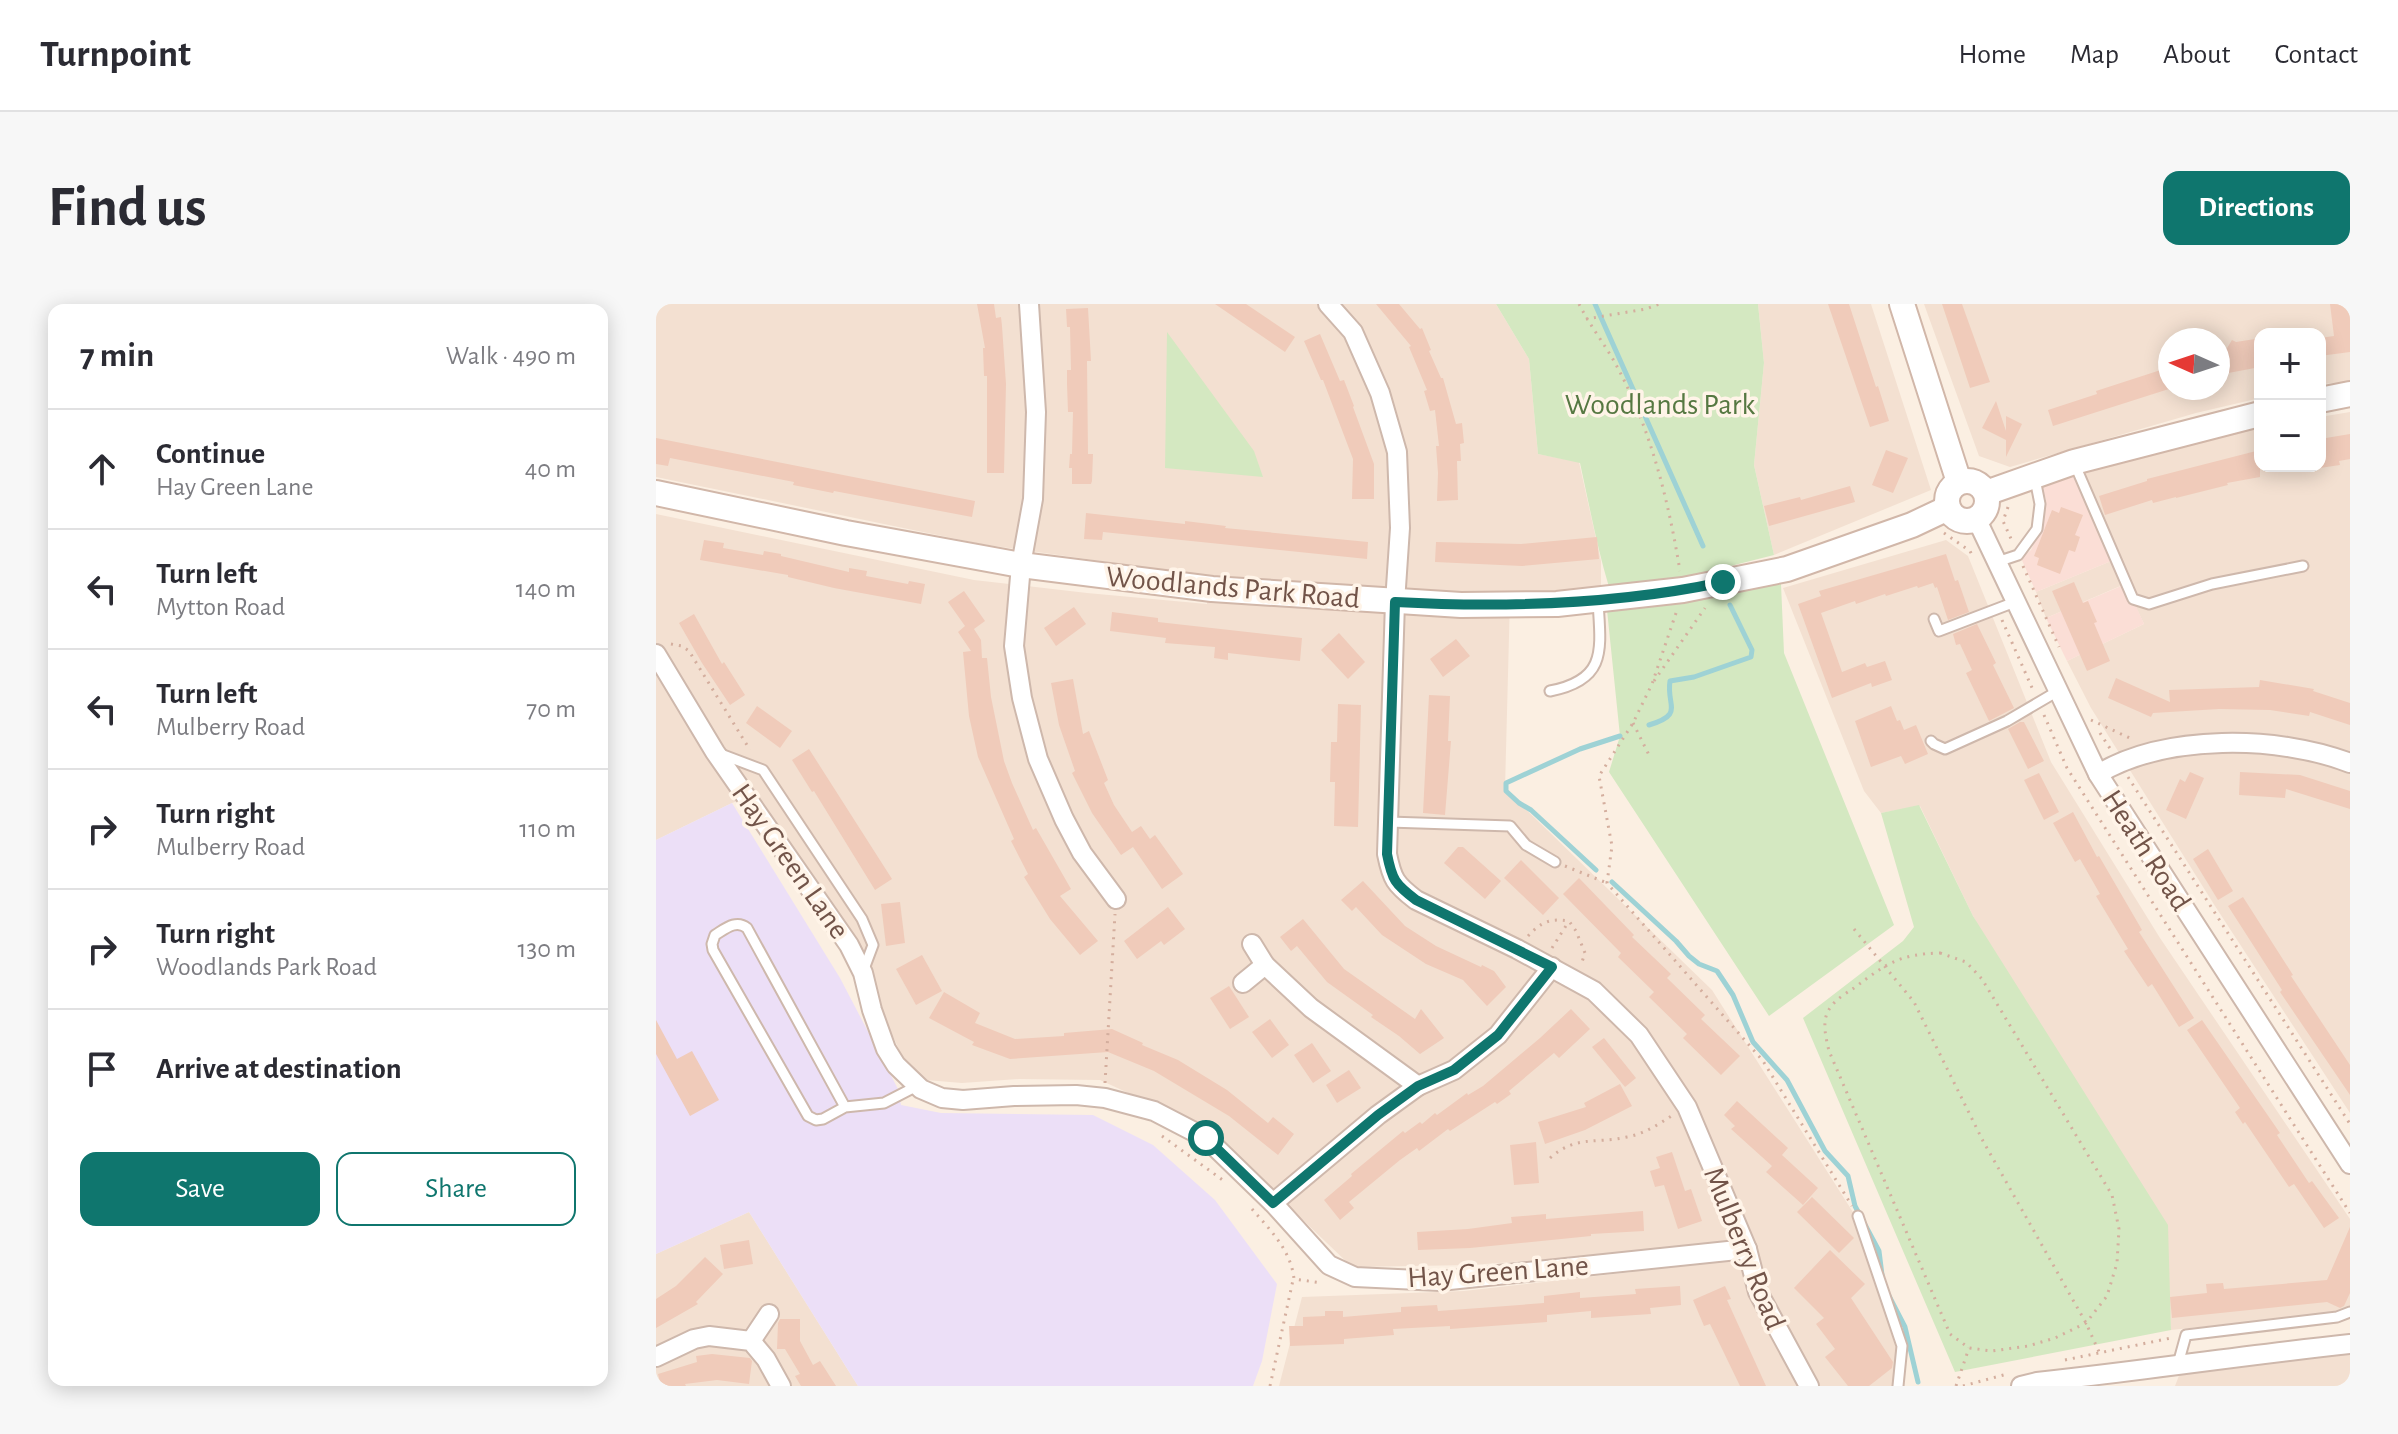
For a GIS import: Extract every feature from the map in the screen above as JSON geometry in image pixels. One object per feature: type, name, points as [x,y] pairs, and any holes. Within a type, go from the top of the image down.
[{"type":"street","points":[[1029,304],[1036,412],[1033,499],[1021,565],[1014,646],[1022,698],[1038,759],[1082,853],[1116,899]]},
{"type":"street","name":"Mulberry Road","points":[[1328,304],[1353,332],[1380,393],[1397,452],[1400,528],[1387,854],[1391,876],[1416,900],[1594,991],[1639,1035],[1687,1107],[1747,1249],[1758,1292],[1809,1386]]},
{"type":"street","points":[[1902,304],[1959,482]]},
{"type":"street","points":[[2326,399],[2350,394]]},
{"type":"street","points":[[1986,493],[2074,462],[2254,416]]},
{"type":"street","points":[[1959,482],[1976,483],[1986,493],[1987,504],[1976,518],[1963,520],[1955,517],[1948,508],[1948,495],[1959,482]]},
{"type":"street","name":"Woodlands Park Road","points":[[656,493],[846,533],[1021,565],[1212,589],[1461,605],[1557,604],[1683,590],[1787,569],[1912,525],[1948,508]]},
{"type":"street","name":"Heath Road","points":[[1976,518],[2098,774],[2350,1164]]},
{"type":"street","name":"Hay Green Lane","points":[[660,650],[663,681],[849,945],[863,973],[886,1049],[896,1065],[917,1086],[942,1098],[963,1100],[1076,1095],[1105,1098],[1154,1111],[1206,1138],[1273,1203],[1329,1265],[1355,1277],[1440,1281],[1747,1249]]},
{"type":"street","points":[[2098,774],[2118,762],[2156,750],[2225,743],[2288,746],[2326,753],[2350,763]]},
{"type":"street","points":[[1252,944],[1265,965],[1311,1008],[1418,1086]]},
{"type":"street","points":[[1243,983],[1265,965]]},
{"type":"street","points":[[1273,1203],[1378,1115],[1418,1086],[1454,1070],[1498,1035],[1547,965]]},
{"type":"street","points":[[751,1341],[769,1314]]},
{"type":"street","points":[[656,1357],[694,1339],[709,1336],[751,1341],[766,1359],[781,1386]]},
{"type":"street","points":[[2021,1386],[2037,1382],[2141,1379],[2178,1365],[2350,1344]]},
{"type":"lane","points":[[2074,462],[2133,599],[2149,604],[2212,584],[2303,566]]},
{"type":"lane","points":[[1996,562],[2018,555],[2037,529],[2040,504],[2023,480]]},
{"type":"lane","points":[[1550,691],[1570,687],[1585,678],[1596,664],[1601,644],[1598,599]]},
{"type":"lane","points":[[1934,619],[1939,631],[2015,602]]},
{"type":"lane","points":[[1931,741],[1945,749],[2007,721],[2058,691]]},
{"type":"lane","name":"Hay Green Lane","points":[[715,752],[763,770],[862,919],[873,945],[863,973]]},
{"type":"lane","points":[[1389,822],[1510,826],[1526,845],[1555,862]]},
{"type":"lane","points":[[845,1107],[747,928],[734,924],[715,935],[713,950],[808,1116],[823,1119],[845,1107],[884,1103],[917,1086]]},
{"type":"lane","points":[[1858,1216],[1902,1346],[1898,1386]]},
{"type":"lane","points":[[2178,1365],[2186,1335],[2337,1317],[2350,1312]]},
{"type":"path","points":[[1579,304],[1615,362],[1648,436],[1671,513],[1683,590],[1652,684],[1633,723],[1599,776],[1612,846],[1607,883]]},
{"type":"path","points":[[1586,319],[1659,304]]},
{"type":"path","points":[[2023,480],[2003,521],[2060,651]]},
{"type":"path","points":[[1652,684],[1723,582]]},
{"type":"path","points":[[660,650],[682,646],[689,651],[763,770]]},
{"type":"path","points":[[2156,750],[2091,720],[2350,1124]]},
{"type":"path","points":[[1633,723],[1649,755]]},
{"type":"path","points":[[1555,862],[1607,883],[1763,1061],[1858,1216]]},
{"type":"path","points":[[1105,1098],[1116,899]]},
{"type":"path","points":[[1517,949],[1539,924],[1553,919],[1569,921],[1585,953],[1575,979]]},
{"type":"path","points":[[1547,965],[1569,921]]},
{"type":"path","points":[[1854,929],[1914,1002],[1983,1141],[2086,1323],[2100,1354]]},
{"type":"path","points":[[1940,953],[1966,962],[1982,979],[2112,1195],[2119,1229],[2117,1263],[2107,1296],[2086,1323],[2055,1338],[1992,1351],[1969,1348],[1950,1334],[1829,1051],[1824,1030],[1828,1009],[1884,965],[1917,954],[1940,953]]},
{"type":"path","points":[[1550,1158],[1563,1146],[1631,1136],[1656,1126],[1687,1107]]},
{"type":"path","points":[[1159,1134],[1234,1189]]},
{"type":"path","points":[[1243,1200],[1273,1233],[1292,1262],[1294,1279],[1270,1386]]},
{"type":"path","points":[[1294,1279],[1334,1284]]},
{"type":"path","points":[[1956,1386],[1969,1348]]},
{"type":"shaded area","points":[[656,304],[1496,304],[1529,359],[1538,454],[1579,462],[1601,561],[1601,589],[1510,598],[1505,789],[1712,990],[1856,1217],[1901,1361],[1902,1386],[1279,1386],[1302,1297],[1464,1291],[1632,1272],[1631,1253],[1471,1265],[1352,1267],[1209,1130],[1100,1080],[1019,1079],[962,1083],[926,1080],[903,1058],[882,1013],[870,973],[756,794],[656,840],[656,514],[974,580],[1087,593],[1207,604],[1207,576],[981,544],[656,477]]},
{"type":"shaded area","points":[[1758,304],[1871,304],[1931,490],[1774,555],[1754,465],[1764,363]]},
{"type":"shaded area","points":[[1924,304],[2350,304],[2350,382],[2326,384],[2326,328],[2254,328],[2254,399],[2010,467],[1979,456]]},
{"type":"shaded area","points":[[2350,412],[2350,1113],[2091,708],[2067,661],[2144,624],[2125,584],[2046,618],[2036,592],[2116,559],[2076,473],[2223,433],[2254,428],[2254,472],[2326,472],[2326,416]]},
{"type":"shaded area","points":[[2076,473],[2116,559],[2036,592],[2021,558],[2031,550],[2042,525],[2046,500],[2042,488]]},
{"type":"shaded area","points":[[1946,540],[1968,556],[2051,762],[2160,938],[2350,1219],[2350,1308],[2334,1313],[2171,1330],[2169,1287],[1973,916],[1920,806],[1881,813],[1864,791],[1783,588]]},
{"type":"shaded area","points":[[2126,584],[2144,624],[2067,661],[2046,618]]},
{"type":"shaded area","points":[[732,803],[840,978],[898,1089],[901,1105],[941,1113],[1093,1115],[1153,1145],[1215,1200],[1277,1284],[1262,1361],[1253,1386],[858,1386],[749,1212],[656,1254],[656,840]]},
{"type":"shaded area","points":[[749,1212],[858,1386],[656,1386],[656,1254]]},
{"type":"shaded area","points":[[2350,1348],[2350,1386],[2175,1386],[2180,1373]]},
{"type":"green space","name":"Woodlands Park","points":[[1496,304],[1758,304],[1764,363],[1754,465],[1774,555],[1679,579],[1609,587],[1580,463],[1538,454],[1529,359]]},
{"type":"green space","points":[[1167,332],[1254,451],[1263,477],[1165,468]]},
{"type":"green space","points":[[1781,584],[1784,653],[1894,925],[1769,1016],[1609,772],[1620,736],[1607,610]]},
{"type":"green space","points":[[1919,805],[1973,916],[2168,1225],[2171,1330],[1955,1372],[1803,1018],[1903,941],[1914,927],[1881,813]]},
{"type":"building","points":[[977,304],[994,304],[996,318],[1001,317],[1006,384],[1004,473],[987,473],[987,376],[984,376],[985,348]]},
{"type":"building","points":[[1215,304],[1246,304],[1295,337],[1285,352]]},
{"type":"building","points":[[1376,304],[1399,304],[1422,328],[1429,351],[1443,378],[1456,424],[1462,423],[1464,443],[1460,444],[1461,461],[1457,461],[1458,500],[1437,501],[1436,446],[1439,446],[1435,410],[1430,411],[1424,391],[1427,390],[1411,346]]},
{"type":"building","points":[[1828,304],[1849,304],[1889,421],[1870,427]]},
{"type":"building","points":[[1942,304],[1962,304],[1990,382],[1970,388]]},
{"type":"building","points":[[2330,304],[2350,304],[2350,352],[2326,355],[2326,337],[2334,336]]},
{"type":"building","points":[[1088,308],[1091,361],[1087,361],[1088,454],[1093,454],[1092,481],[1091,484],[1072,484],[1072,468],[1069,468],[1073,412],[1068,412],[1067,370],[1071,370],[1070,327],[1067,327],[1066,309]]},
{"type":"building","points":[[1320,334],[1340,381],[1344,380],[1374,464],[1374,499],[1352,499],[1353,459],[1323,380],[1304,341]]},
{"type":"building","points":[[2254,339],[2254,368],[2230,373],[2230,343],[2232,340]]},
{"type":"building","points":[[2158,371],[2158,392],[2053,426],[2048,410],[2097,394],[2096,391]]},
{"type":"building","points":[[1996,401],[2006,431],[2006,416],[2022,424],[2006,457],[2006,440],[1982,428]]},
{"type":"building","points":[[2350,434],[2350,459],[2339,461],[2340,465],[2326,467],[2326,438]]},
{"type":"building","points":[[656,438],[975,501],[972,517],[833,493],[793,485],[794,482],[670,458],[668,466],[656,464]]},
{"type":"building","points":[[1886,450],[1908,458],[1893,493],[1872,485]]},
{"type":"building","points":[[2254,452],[2254,472],[2260,472],[2260,477],[2153,503],[2152,500],[2105,515],[2099,496],[2147,479]]},
{"type":"building","points":[[1850,486],[1855,502],[1769,526],[1764,506],[1800,497],[1801,500]]},
{"type":"building","points":[[2061,507],[2083,515],[2075,535],[2080,537],[2075,552],[2069,550],[2060,574],[2037,565],[2039,558],[2034,556],[2052,510],[2059,513]]},
{"type":"building","points":[[1086,513],[1368,542],[1367,559],[1103,532],[1102,540],[1084,539]]},
{"type":"building","points":[[1597,537],[1599,559],[1522,566],[1435,562],[1436,542],[1521,544]]},
{"type":"building","points":[[704,540],[724,543],[723,548],[763,555],[764,551],[781,554],[849,572],[849,568],[867,571],[866,576],[925,584],[921,604],[834,588],[788,575],[700,560]]},
{"type":"building","points":[[1946,554],[1969,612],[1948,620],[1933,583],[1856,604],[1855,601],[1821,613],[1842,672],[1865,663],[1867,667],[1885,661],[1892,680],[1872,687],[1871,683],[1832,698],[1798,604],[1821,596],[1819,591]]},
{"type":"building","points":[[2074,582],[2083,603],[2088,601],[2110,661],[2087,671],[2052,591]]},
{"type":"building","points":[[964,591],[985,621],[974,629],[981,640],[982,658],[987,658],[991,697],[1004,761],[1012,783],[1033,830],[1036,828],[1071,889],[1060,896],[1098,941],[1080,955],[1050,919],[1024,877],[1028,874],[1011,841],[1014,839],[978,757],[969,716],[963,652],[971,651],[958,632],[965,626],[948,602]]},
{"type":"building","points":[[1074,607],[1086,624],[1056,646],[1044,628]]},
{"type":"building","points":[[1112,612],[1158,618],[1158,622],[1302,638],[1300,661],[1228,653],[1228,660],[1214,658],[1215,647],[1165,643],[1166,638],[1110,631]]},
{"type":"building","points":[[694,614],[722,664],[724,662],[745,695],[730,705],[679,623]]},
{"type":"building","points":[[1977,624],[2014,708],[1989,721],[1966,673],[1972,670],[1960,644],[1956,645],[1953,634]]},
{"type":"building","points":[[1339,633],[1365,662],[1348,679],[1321,650]]},
{"type":"building","points":[[1456,639],[1470,656],[1443,677],[1430,659]]},
{"type":"building","points":[[2116,678],[2170,702],[2169,690],[2259,687],[2260,680],[2314,689],[2350,703],[2350,725],[2310,712],[2309,716],[2270,710],[2219,709],[2153,713],[2151,717],[2108,698]]},
{"type":"building","points":[[1073,679],[1083,734],[1089,731],[1108,780],[1104,783],[1114,805],[1132,832],[1141,826],[1150,839],[1155,835],[1183,874],[1162,889],[1133,847],[1121,855],[1092,813],[1072,773],[1075,771],[1059,725],[1051,683]]},
{"type":"building","points":[[1429,695],[1450,696],[1448,741],[1451,741],[1445,815],[1423,813]]},
{"type":"building","points":[[1338,704],[1361,705],[1358,827],[1334,826],[1335,782],[1330,782],[1331,742],[1337,742]]},
{"type":"building","points":[[757,706],[792,731],[780,748],[746,723]]},
{"type":"building","points":[[1891,706],[1904,730],[1916,725],[1928,754],[1905,764],[1901,756],[1871,767],[1855,721]]},
{"type":"building","points":[[2024,722],[2044,761],[2028,769],[2008,729]]},
{"type":"building","points":[[809,749],[892,879],[875,890],[792,760]]},
{"type":"building","points":[[2190,772],[2204,778],[2186,819],[2166,810],[2180,779],[2185,782]]},
{"type":"building","points":[[2240,772],[2300,775],[2350,791],[2350,809],[2286,789],[2285,798],[2239,795]]},
{"type":"building","points":[[2039,773],[2059,812],[2044,820],[2024,780]]},
{"type":"building","points":[[2073,812],[2142,930],[2139,932],[2194,1018],[2179,1027],[2152,984],[2148,987],[2124,951],[2128,949],[2096,896],[2100,894],[2080,859],[2075,862],[2053,823]]},
{"type":"building","points":[[1458,847],[1463,847],[1501,881],[1485,899],[1444,863]]},
{"type":"building","points":[[2208,849],[2233,891],[2218,900],[2193,859]]},
{"type":"building","points":[[1521,860],[1559,898],[1543,915],[1504,878]]},
{"type":"building","points":[[1579,878],[1634,935],[1632,937],[1671,974],[1667,978],[1705,1015],[1701,1019],[1740,1056],[1721,1075],[1683,1038],[1687,1034],[1649,997],[1654,992],[1618,957],[1621,953],[1563,894]]},
{"type":"building","points":[[1363,881],[1405,926],[1436,946],[1494,971],[1506,987],[1487,1006],[1463,980],[1426,964],[1382,935],[1356,907],[1352,911],[1341,900]]},
{"type":"building","points":[[2243,897],[2350,1065],[2350,1095],[2280,992],[2282,990],[2228,906]]},
{"type":"building","points":[[900,902],[905,943],[886,946],[881,904]]},
{"type":"building","points":[[1168,907],[1185,929],[1164,945],[1161,941],[1137,959],[1124,941]]},
{"type":"building","points":[[1303,919],[1344,969],[1415,1019],[1421,1009],[1444,1038],[1420,1054],[1327,982],[1297,946],[1291,951],[1280,937]]},
{"type":"building","points":[[922,955],[942,991],[916,1005],[896,969]]},
{"type":"building","points":[[1229,986],[1249,1017],[1230,1029],[1210,998]]},
{"type":"building","points":[[944,992],[980,1013],[975,1023],[1015,1039],[1112,1029],[1178,1060],[1227,1090],[1268,1123],[1273,1117],[1294,1134],[1278,1155],[1229,1116],[1154,1071],[1108,1052],[1010,1059],[972,1045],[974,1042],[929,1018]]},
{"type":"building","points":[[1571,1009],[1590,1029],[1559,1058],[1554,1053],[1497,1104],[1495,1102],[1450,1131],[1448,1129],[1419,1151],[1417,1148],[1400,1160],[1349,1202],[1354,1208],[1340,1220],[1324,1200],[1351,1174],[1403,1131],[1405,1133],[1420,1122],[1422,1124],[1467,1093],[1483,1086]]},
{"type":"building","points":[[1270,1019],[1289,1045],[1272,1058],[1252,1032]]},
{"type":"building","points":[[656,1020],[677,1059],[692,1051],[719,1100],[690,1116],[656,1054]]},
{"type":"building","points":[[2202,1020],[2280,1133],[2277,1135],[2309,1183],[2312,1181],[2339,1218],[2324,1228],[2294,1184],[2289,1187],[2235,1112],[2240,1108],[2187,1030]]},
{"type":"building","points":[[1604,1038],[1636,1078],[1625,1087],[1592,1047]]},
{"type":"building","points":[[1312,1043],[1331,1071],[1313,1083],[1294,1055]]},
{"type":"building","points":[[1349,1070],[1361,1088],[1337,1103],[1326,1085]]},
{"type":"building","points":[[1620,1084],[1632,1106],[1585,1130],[1545,1144],[1538,1122],[1586,1107],[1584,1103]]},
{"type":"building","points":[[1737,1101],[1788,1148],[1782,1155],[1818,1188],[1803,1205],[1766,1172],[1772,1166],[1731,1129],[1735,1126],[1724,1115]]},
{"type":"building","points":[[1536,1142],[1539,1183],[1514,1185],[1510,1145]]},
{"type":"building","points":[[1672,1152],[1685,1191],[1691,1189],[1702,1221],[1678,1229],[1664,1185],[1655,1187],[1650,1171],[1660,1168],[1656,1157]]},
{"type":"building","points":[[1812,1197],[1854,1238],[1839,1253],[1797,1212]]},
{"type":"building","points":[[1643,1211],[1644,1231],[1418,1250],[1417,1232],[1512,1223],[1511,1217],[1546,1214],[1546,1219]]},
{"type":"building","points":[[2350,1227],[2350,1293],[2344,1306],[2340,1308],[2327,1302],[2172,1318],[2170,1297],[2207,1293],[2206,1284],[2223,1283],[2224,1289],[2327,1280]]},
{"type":"building","points":[[749,1240],[753,1264],[724,1269],[720,1245]]},
{"type":"building","points":[[1830,1250],[1865,1284],[1851,1298],[1893,1362],[1892,1368],[1869,1386],[1848,1386],[1825,1357],[1835,1349],[1816,1324],[1824,1318],[1794,1288]]},
{"type":"building","points":[[705,1257],[723,1274],[696,1302],[698,1304],[656,1328],[656,1299],[676,1286]]},
{"type":"building","points":[[1680,1286],[1681,1305],[1650,1308],[1651,1314],[1591,1318],[1591,1311],[1547,1315],[1547,1322],[1450,1329],[1450,1326],[1393,1329],[1394,1335],[1344,1339],[1344,1344],[1290,1346],[1289,1326],[1303,1326],[1303,1317],[1325,1316],[1325,1311],[1343,1311],[1343,1317],[1401,1312],[1401,1307],[1437,1305],[1438,1311],[1544,1303],[1544,1296],[1580,1292],[1580,1298],[1636,1294],[1635,1289]]},
{"type":"building","points":[[1725,1286],[1731,1299],[1727,1300],[1766,1386],[1740,1386],[1710,1324],[1704,1326],[1693,1300]]},
{"type":"building","points":[[780,1319],[800,1319],[800,1341],[813,1365],[820,1361],[836,1386],[801,1386],[795,1376],[800,1374],[785,1349],[777,1349]]},
{"type":"building","points":[[712,1354],[750,1358],[749,1384],[717,1380],[686,1386],[661,1386],[658,1374],[697,1362],[696,1356]]},
{"type":"waterway","points":[[1595,304],[1703,546]]},
{"type":"waterway","points":[[1649,725],[1670,713],[1670,681],[1694,677],[1751,657],[1752,650],[1730,605]]},
{"type":"waterway","points":[[1596,870],[1506,791],[1506,783],[1580,749],[1620,736]]},
{"type":"waterway","points":[[1612,882],[1689,956],[1717,971],[1733,995],[1753,1042],[1787,1080],[1825,1151],[1848,1176],[1855,1206],[1879,1251],[1882,1275]]},
{"type":"waterway","points":[[1889,1296],[1905,1327],[1918,1382]]},
{"type":"route","points":[[1206,1138],[1273,1203],[1378,1115],[1418,1086],[1454,1070],[1498,1035],[1552,967],[1416,900],[1391,876],[1387,854],[1395,602],[1557,604],[1683,590],[1723,582]]}]
